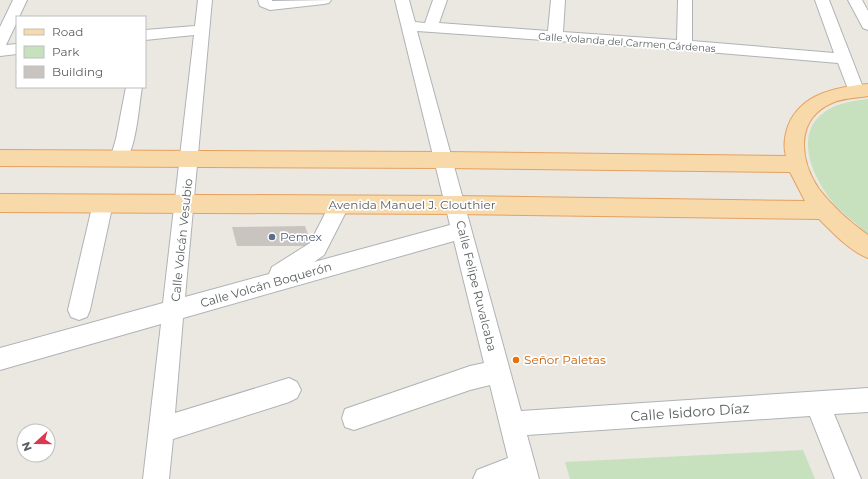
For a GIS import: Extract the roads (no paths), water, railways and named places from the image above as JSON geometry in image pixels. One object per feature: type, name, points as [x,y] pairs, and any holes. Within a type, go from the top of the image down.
[{"type":"main road","points":[[862,90],[832,95],[815,103],[803,114],[795,128],[793,145],[797,164],[808,188],[824,210],[845,230],[868,248]]},
{"type":"main road","points":[[0,158],[444,160],[797,164]]},
{"type":"main road","name":"Avenida Manuel J. Clouthier","points":[[0,203],[340,204],[824,210]]},
{"type":"street","points":[[0,43],[20,0]]},
{"type":"street","name":"Calle Volcán Vesubio","points":[[156,479],[186,204],[205,0]]},
{"type":"street","points":[[265,0],[266,4],[270,6],[324,0]]},
{"type":"street","name":"Calle Felipe Ruvalcaba","points":[[402,0],[524,472]]},
{"type":"street","points":[[430,28],[440,0]]},
{"type":"street","points":[[555,37],[558,0]]},
{"type":"street","points":[[684,45],[685,0]]},
{"type":"street","points":[[822,0],[845,58],[862,90]]},
{"type":"street","points":[[855,0],[868,25]]},
{"type":"street","name":"Calle Yolanda del Carmen Cárdenas","points":[[409,26],[845,58]]},
{"type":"street","points":[[146,35],[203,30]]},
{"type":"street","points":[[0,51],[16,49]]},
{"type":"street","points":[[119,159],[125,139],[134,88]]},
{"type":"street","points":[[80,310],[103,203]]},
{"type":"street","points":[[264,284],[317,250],[340,204]]},
{"type":"street","name":"Calle Volcán Boquerón","points":[[0,359],[264,284],[462,230]]},
{"type":"street","points":[[354,418],[470,378],[498,371]]},
{"type":"street","points":[[162,429],[190,422],[289,390]]},
{"type":"street","name":"Calle Isidoro Díaz","points":[[511,424],[868,400]]},
{"type":"street","points":[[817,403],[848,479]]},
{"type":"street","points":[[486,479],[524,472]]},
{"type":"place","name":"Pemex","points":[[272,237]]},
{"type":"place","name":"Señor Paletas","points":[[516,360]]}]
